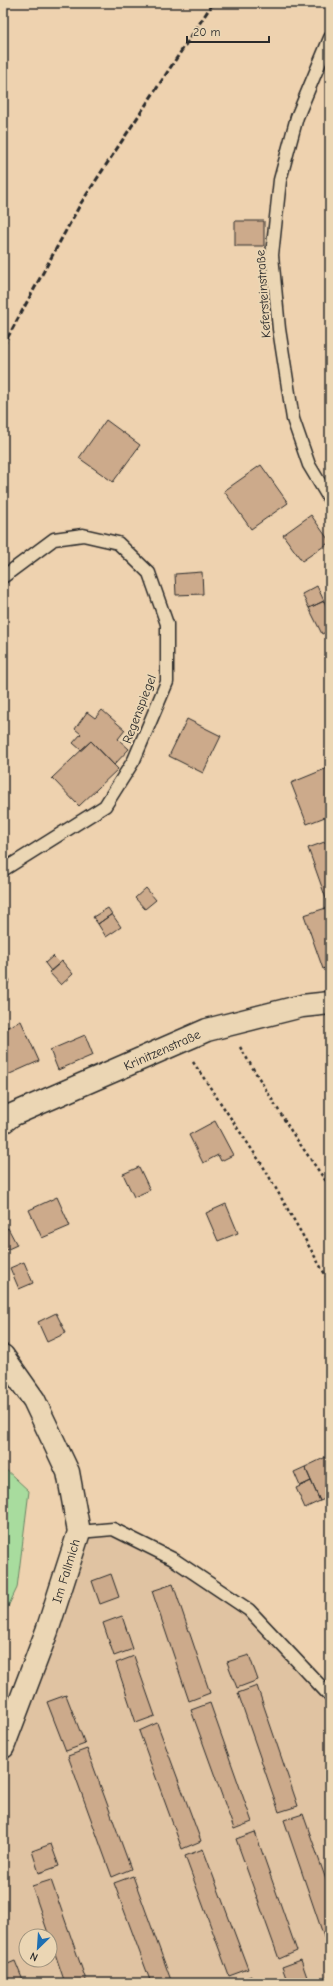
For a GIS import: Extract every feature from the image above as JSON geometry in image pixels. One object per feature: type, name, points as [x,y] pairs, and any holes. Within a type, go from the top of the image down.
[{"type":"street","name":"Krinitzenstraße","points":[[3,1122],[12,1115],[180,1042],[227,1024],[302,1006],[330,1003]]},
{"type":"street","name":"Im Fallmich","points":[[3,1356],[34,1400],[68,1472],[79,1532],[47,1630],[3,1747]]},
{"type":"lane","name":"Kefersteinstraße","points":[[330,38],[297,117],[280,180],[272,255],[279,329],[293,419],[309,465],[330,500]]},
{"type":"lane","name":"Regenspiegel","points":[[3,577],[54,539],[83,535],[118,543],[149,573],[167,624],[167,682],[134,760],[104,806],[3,870]]},
{"type":"lane","points":[[79,1532],[113,1529],[173,1559],[248,1610],[330,1696]]},
{"type":"path","points":[[227,1024],[257,1078],[289,1128],[330,1187]]},
{"type":"path","points":[[180,1042],[263,1166],[330,1283]]},
{"type":"shaded area","points":[[113,1529],[249,1610],[330,1696],[330,1983],[3,1983],[3,1747],[79,1532]]},
{"type":"green space","points":[[3,1467],[29,1491],[17,1588],[3,1617]]},
{"type":"building","points":[[235,221],[264,221],[264,246],[235,246]]},
{"type":"building","points":[[106,420],[140,445],[113,482],[79,458]]},
{"type":"building","points":[[261,465],[288,503],[251,529],[224,491]]},
{"type":"building","points":[[311,515],[330,542],[302,561],[283,535]]},
{"type":"building","points":[[202,572],[203,594],[176,595],[175,574]]},
{"type":"building","points":[[317,586],[324,601],[309,608],[302,594]]},
{"type":"building","points":[[324,601],[330,613],[330,630],[322,634],[309,608]]},
{"type":"building","points":[[102,710],[125,730],[118,739],[129,749],[114,765],[91,741],[81,750],[73,743],[81,734],[75,729],[87,712],[95,718]]},
{"type":"building","points":[[187,719],[221,736],[203,773],[169,756]]},
{"type":"building","points":[[91,741],[118,769],[79,806],[52,778]]},
{"type":"building","points":[[330,767],[330,815],[307,824],[291,783]]},
{"type":"building","points":[[330,840],[330,966],[323,969],[304,915],[329,907],[308,848]]},
{"type":"building","points":[[146,888],[156,900],[145,909],[135,898]]},
{"type":"building","points":[[108,908],[112,914],[98,924],[93,917]]},
{"type":"building","points":[[112,914],[121,927],[106,937],[98,924]]},
{"type":"building","points":[[53,956],[60,963],[51,971],[45,963]]},
{"type":"building","points":[[62,961],[73,974],[61,985],[49,972]]},
{"type":"building","points":[[3,975],[10,980],[3,992]]},
{"type":"building","points":[[21,1021],[39,1061],[3,1077],[3,1029]]},
{"type":"building","points":[[85,1035],[93,1055],[58,1070],[50,1050]]},
{"type":"building","points":[[215,1121],[233,1155],[221,1161],[218,1155],[203,1163],[189,1135]]},
{"type":"building","points":[[139,1167],[150,1190],[134,1197],[123,1174]]},
{"type":"building","points":[[57,1197],[70,1226],[42,1238],[29,1210]]},
{"type":"building","points":[[226,1204],[238,1233],[218,1241],[206,1213]]},
{"type":"building","points":[[8,1228],[17,1245],[6,1250],[3,1246],[3,1231]]},
{"type":"building","points":[[24,1262],[33,1283],[19,1289],[10,1268]]},
{"type":"building","points":[[56,1313],[66,1333],[47,1342],[38,1322]]},
{"type":"building","points":[[326,1457],[330,1466],[330,1497],[320,1501],[305,1467]]},
{"type":"building","points":[[305,1467],[311,1481],[300,1486],[294,1472]]},
{"type":"building","points":[[311,1481],[320,1501],[305,1508],[296,1488]]},
{"type":"building","points":[[111,1574],[119,1597],[100,1604],[92,1581]]},
{"type":"building","points":[[173,1584],[210,1693],[189,1701],[152,1591]]},
{"type":"building","points":[[122,1616],[133,1649],[114,1656],[103,1623]]},
{"type":"building","points":[[249,1655],[258,1680],[237,1688],[227,1662]]},
{"type":"building","points":[[134,1656],[155,1716],[136,1723],[116,1663]]},
{"type":"building","points":[[257,1686],[298,1806],[279,1812],[238,1693]]},
{"type":"building","points":[[66,1695],[85,1744],[66,1751],[47,1702]]},
{"type":"building","points":[[210,1703],[252,1822],[234,1829],[191,1710]]},
{"type":"building","points":[[157,1723],[201,1841],[182,1849],[139,1731]]},
{"type":"building","points":[[87,1749],[131,1869],[112,1877],[68,1756]]},
{"type":"building","points":[[303,1814],[330,1891],[330,1938],[325,1940],[284,1820]]},
{"type":"building","points":[[255,1832],[297,1951],[279,1959],[236,1839]]},
{"type":"building","points":[[51,1844],[59,1866],[39,1873],[32,1851]]},
{"type":"building","points":[[203,1849],[248,1969],[229,1976],[185,1856]]},
{"type":"building","points":[[133,1876],[172,1983],[151,1983],[114,1883]]},
{"type":"building","points":[[51,1880],[87,1983],[65,1983],[58,1962],[58,1928],[46,1928],[32,1886]]},
{"type":"building","points":[[301,1960],[309,1983],[288,1983],[282,1967]]},
{"type":"building","points":[[15,1961],[24,1983],[3,1983],[3,1966]]},
{"type":"building","points":[[251,1976],[253,1983],[233,1983]]},
{"type":"railway","points":[[3,346],[81,203],[213,3]]}]
